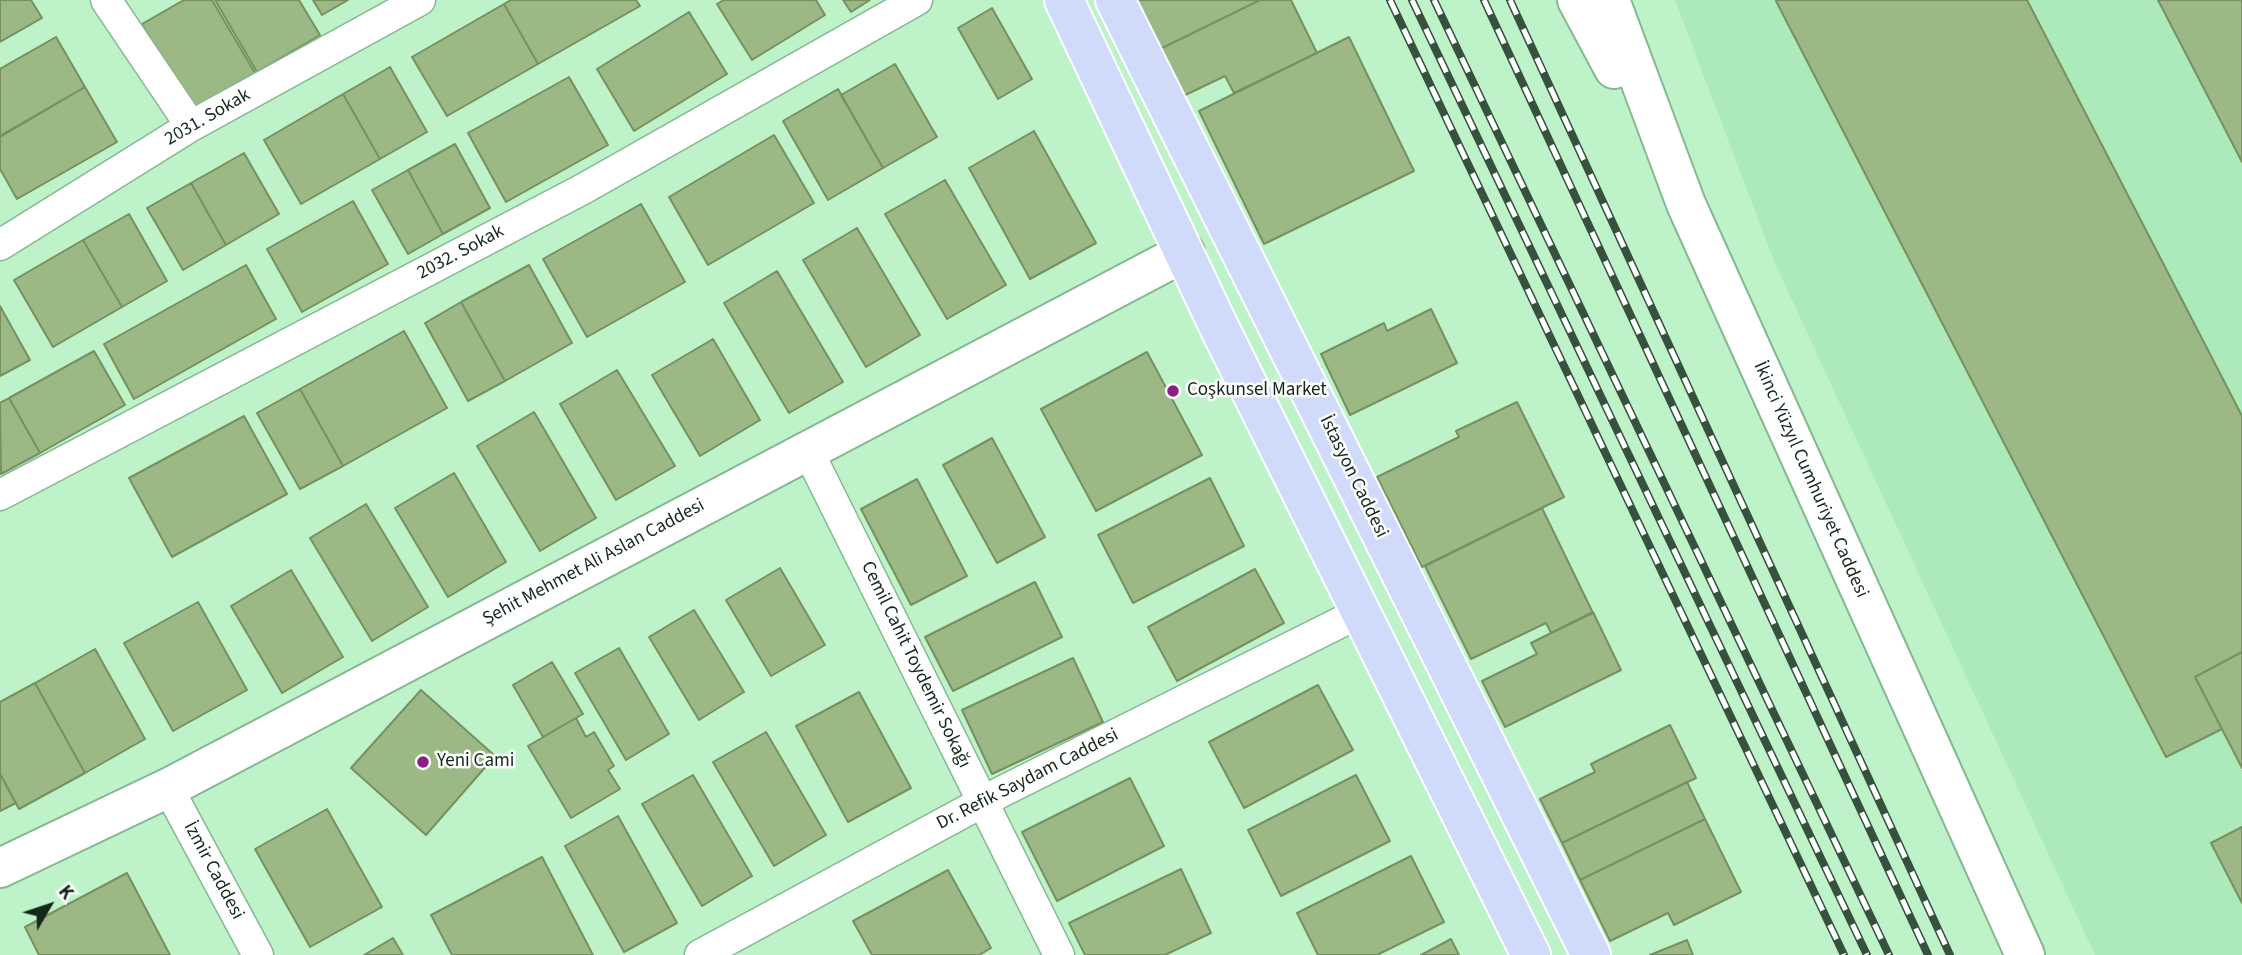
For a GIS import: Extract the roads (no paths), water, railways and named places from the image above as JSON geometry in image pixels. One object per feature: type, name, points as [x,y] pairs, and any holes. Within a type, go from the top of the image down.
[{"type":"main road","points":[[1064,0],[1219,327],[1531,955]]},
{"type":"main road","name":"İstasyon Caddesi","points":[[1115,0],[1591,955]]},
{"type":"street","points":[[106,0],[191,126]]},
{"type":"street","name":"2031. Sokak","points":[[0,243],[191,126],[420,0]]},
{"type":"street","name":"2032. Sokak","points":[[0,495],[583,189],[917,0]]},
{"type":"street","points":[[1577,0],[1686,204]]},
{"type":"street","name":"İkinci Yüzyıl Cumhuriyet Caddesi","points":[[1610,0],[1686,204],[2025,955]]},
{"type":"street","name":"Şehit Mehmet Ali Aslan Caddesi","points":[[0,869],[168,788],[1185,252]]},
{"type":"street","name":"Cemil Cahit Toydemir Sokağı","points":[[808,451],[1059,955]]},
{"type":"street","name":"Dr. Refik Saydam Caddesi","points":[[700,955],[983,802],[1361,612]]},
{"type":"street","name":"İzmir Caddesi","points":[[168,788],[258,955]]},
{"type":"railway","points":[[1390,0],[1844,955]]},
{"type":"railway","points":[[1412,0],[1867,955]]},
{"type":"railway","points":[[1434,0],[1889,955]]},
{"type":"railway","points":[[1484,0],[1928,955]]},
{"type":"railway","points":[[1510,0],[1950,955]]},
{"type":"place","name":"Coşkunsel Market","points":[[1173,391]]},
{"type":"place","name":"Yeni Cami","points":[[423,762]]}]
